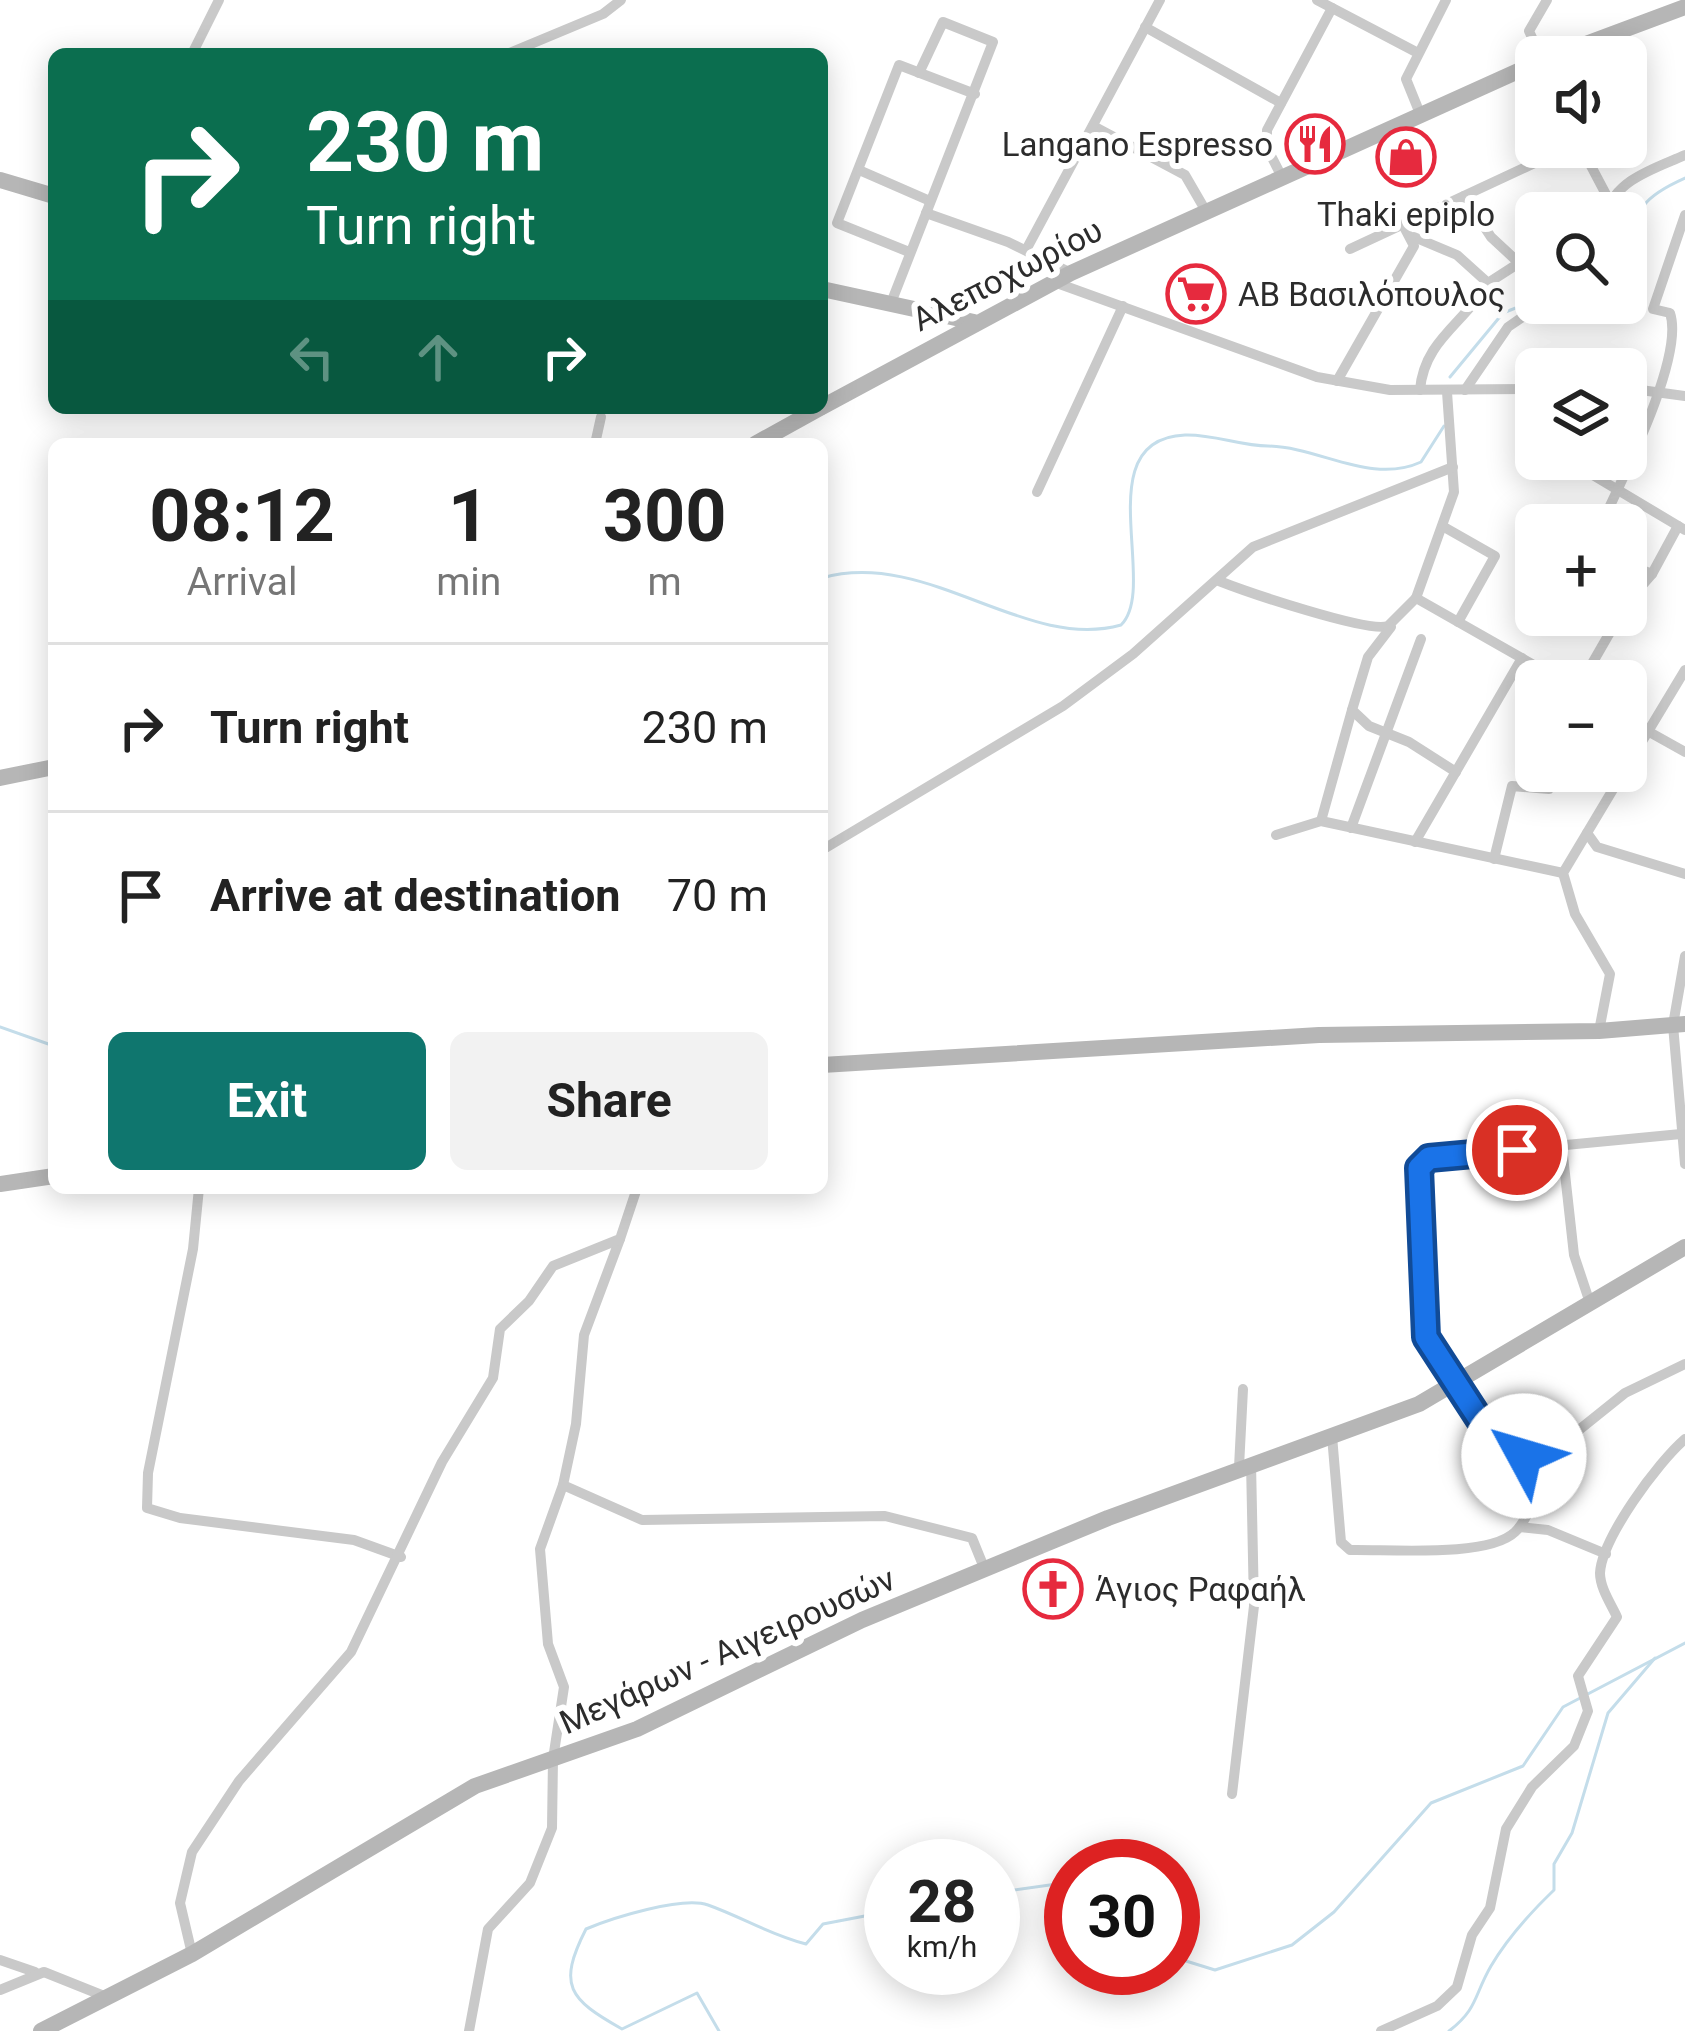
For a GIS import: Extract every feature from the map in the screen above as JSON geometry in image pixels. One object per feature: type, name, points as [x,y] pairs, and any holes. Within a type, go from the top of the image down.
[{"type":"main road","points":[[1609,36],[1683,9]]},
{"type":"main road","points":[[1283,179],[1515,71]]},
{"type":"main road","name":"Αλεποχωρίου","points":[[828,404],[1062,278],[1283,179]]},
{"type":"main road","points":[[0,180],[48,194]]},
{"type":"main road","points":[[828,290],[974,322]]},
{"type":"main road","name":"Αλεποχωρίου","points":[[766,438],[810,414]]},
{"type":"main road","points":[[0,778],[48,768]]},
{"type":"main road","points":[[828,1065],[1319,1035],[1599,1031],[1679,1025]]},
{"type":"main road","points":[[0,1184],[48,1177]]},
{"type":"main road","name":"Μεγάρων - Αιγειρουσών","points":[[41,2031],[192,1954],[475,1786],[667,1716],[862,1620],[985,1570],[1245,1466],[1419,1404],[1685,1247]]},
{"type":"street","points":[[195,48],[219,0]]},
{"type":"street","points":[[521,48],[603,14],[621,0]]},
{"type":"street","points":[[1026,250],[1160,0]]},
{"type":"street","points":[[1421,116],[1406,79],[1446,0]]},
{"type":"street","points":[[1531,36],[1547,0]]},
{"type":"street","points":[[1283,179],[1265,139],[1327,3],[1418,53]]},
{"type":"street","points":[[891,303],[994,42],[948,22],[939,25],[920,73]]},
{"type":"street","points":[[1145,27],[1282,103]]},
{"type":"street","points":[[909,252],[837,223],[899,65],[975,94]]},
{"type":"street","points":[[1093,127],[1184,175],[1216,209]]},
{"type":"street","points":[[1622,192],[1631,181],[1685,155]]},
{"type":"street","points":[[1351,249],[1524,168]]},
{"type":"street","points":[[859,170],[1026,250],[1062,278],[1123,306],[1337,381],[1420,391],[1515,389]]},
{"type":"street","points":[[1464,196],[1483,227],[1515,259]]},
{"type":"street","points":[[1611,504],[1656,425],[1666,394],[1678,330],[1670,313],[1653,309],[1685,215]]},
{"type":"street","points":[[1403,225],[1414,237],[1457,254],[1489,283]]},
{"type":"street","points":[[1337,381],[1410,255],[1414,237]]},
{"type":"street","points":[[1420,391],[1424,364],[1437,343],[1489,283],[1515,266]]},
{"type":"street","points":[[1037,492],[1123,306]]},
{"type":"street","points":[[1465,390],[1515,322]]},
{"type":"street","points":[[1647,391],[1685,396]]},
{"type":"street","points":[[1321,821],[1368,657],[1416,598],[1444,527],[1454,467],[1447,392]]},
{"type":"street","points":[[597,438],[602,417]]},
{"type":"street","points":[[828,846],[1063,706],[1220,581],[1261,542],[1454,467]]},
{"type":"street","points":[[1599,480],[1682,528],[1647,580]]},
{"type":"street","points":[[1444,527],[1495,556],[1458,622]]},
{"type":"street","points":[[1647,572],[1652,574]]},
{"type":"street","points":[[1220,581],[1332,614],[1361,629],[1381,629],[1397,620]]},
{"type":"street","points":[[1416,598],[1525,660]]},
{"type":"street","points":[[1351,828],[1421,639]]},
{"type":"street","points":[[1415,842],[1522,658]]},
{"type":"street","points":[[1685,670],[1648,732],[1685,752]]},
{"type":"street","points":[[1352,710],[1456,772]]},
{"type":"street","points":[[1494,859],[1515,785]]},
{"type":"street","points":[[1599,1031],[1610,974],[1575,914],[1563,873],[1612,792]]},
{"type":"street","points":[[1276,835],[1321,821],[1563,873]]},
{"type":"street","points":[[1587,833],[1598,847],[1685,874]]},
{"type":"street","points":[[1685,956],[1679,1025],[1685,1163]]},
{"type":"street","points":[[1549,1456],[1530,1458],[1498,1443],[1426,1337],[1420,1164],[1429,1158],[1682,1134]]},
{"type":"street","points":[[1562,1147],[1574,1255],[1589,1300]]},
{"type":"street","points":[[198,1194],[193,1249],[148,1473],[147,1508],[180,1518],[354,1540],[401,1556]]},
{"type":"street","points":[[469,2031],[488,1929],[530,1883],[549,1841],[553,1759],[564,1687],[548,1644],[540,1549],[563,1485],[576,1424],[584,1335],[635,1194]]},
{"type":"street","points":[[192,1954],[180,1892],[201,1834],[239,1781],[340,1669],[401,1556],[442,1462],[494,1378],[504,1322],[529,1301],[553,1266],[620,1240]]},
{"type":"street","points":[[1332,1436],[1341,1542],[1350,1550],[1462,1548],[1504,1539],[1520,1527],[1549,1456],[1625,1393],[1685,1364]]},
{"type":"street","points":[[1232,1794],[1254,1606],[1243,1389]]},
{"type":"street","points":[[1381,2031],[1436,2006],[1456,1987],[1472,1935],[1490,1908],[1506,1829],[1532,1787],[1577,1740],[1589,1705],[1578,1676],[1616,1623],[1600,1580],[1606,1554],[1644,1479],[1685,1439]]},
{"type":"street","points":[[563,1485],[642,1520],[894,1517],[972,1538],[985,1570]]},
{"type":"street","points":[[1520,1527],[1548,1530],[1606,1554]]},
{"type":"street","points":[[0,1960],[69,1979],[109,1998]]},
{"type":"street","points":[[0,1990],[35,1972]]},
{"type":"waterway","points":[[1647,201],[1685,178]]},
{"type":"waterway","points":[[1450,377],[1503,313],[1515,308]]},
{"type":"waterway","points":[[828,577],[861,573],[900,576],[1049,625],[1085,630],[1121,625],[1131,606],[1134,580],[1132,487],[1139,461],[1155,443],[1185,435],[1206,436],[1287,448],[1364,467],[1402,468],[1421,462],[1444,426]]},
{"type":"waterway","points":[[0,1027],[48,1044]]},
{"type":"waterway","points":[[1200,1965],[1215,1970],[1292,1945],[1334,1912],[1431,1803],[1523,1766],[1563,1707],[1685,1643]]},
{"type":"waterway","points":[[1449,2031],[1471,2008],[1505,1945],[1554,1890],[1554,1864],[1572,1833],[1608,1713],[1655,1658]]},
{"type":"waterway","points":[[1020,1889],[1044,1886]]},
{"type":"waterway","points":[[719,2031],[697,1993],[622,2029],[590,2009],[573,1989],[571,1978],[586,1929],[647,1910],[696,1903],[806,1944],[823,1924],[864,1916]]},
{"type":"place","name":"Langano Espresso","points":[[1315,144]]},
{"type":"place","name":"Thaki epiplo","points":[[1406,157]]},
{"type":"place","name":"ΑΒ Βασιλόπουλος","points":[[1196,294]]},
{"type":"place","name":"Άγιος Ραφαήλ","points":[[1053,1589]]},
{"type":"route","points":[[1517,1150],[1429,1158],[1419,1168],[1426,1337],[1491,1437],[1524,1456]]}]
